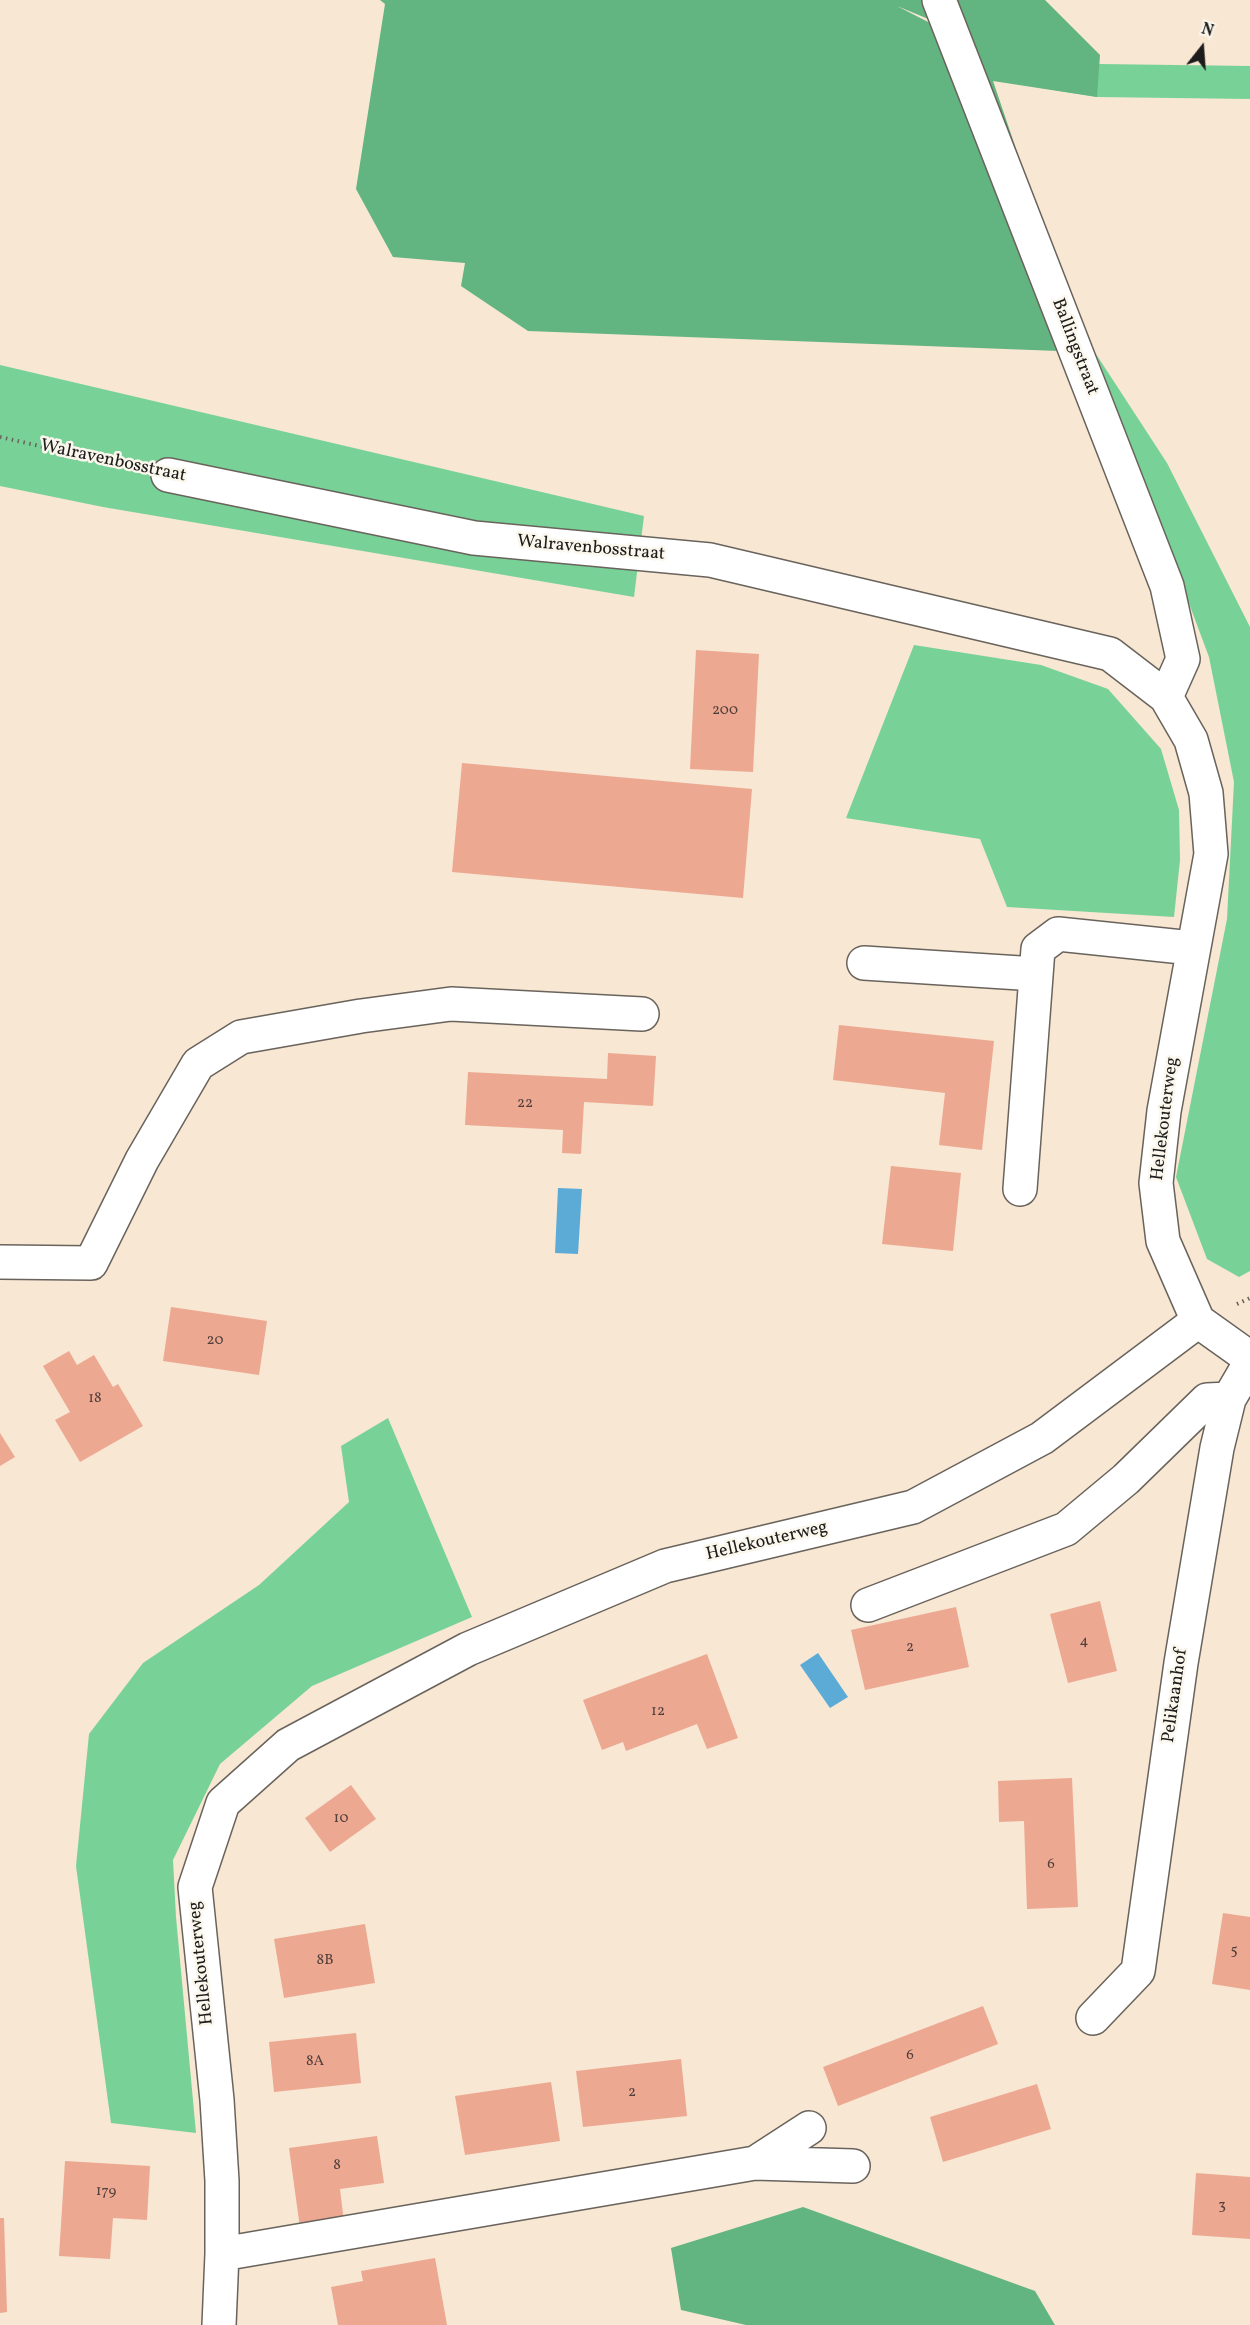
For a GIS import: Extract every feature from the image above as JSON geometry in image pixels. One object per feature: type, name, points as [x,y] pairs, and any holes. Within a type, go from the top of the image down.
[{"type":"street","name":"Ballingstraat","points":[[939,0],[1167,586],[1183,659],[1166,697]]},
{"type":"street","name":"Walravenbosstraat","points":[[168,475],[474,538],[710,560],[1110,654],[1166,697]]},
{"type":"street","name":"Hellekouterweg","points":[[219,2325],[222,2181],[217,2100],[195,1887],[223,1803],[288,1745],[479,1644],[665,1566],[913,1507],[1042,1438],[1198,1321],[1163,1241],[1156,1183],[1164,1111],[1211,854],[1206,793],[1191,740],[1166,697]]},
{"type":"street","points":[[1020,1189],[1038,949],[1058,934],[1192,948]]},
{"type":"street","points":[[864,963],[1036,974]]},
{"type":"street","points":[[0,1262],[91,1263],[142,1160],[198,1064],[241,1037],[361,1016],[451,1004],[642,1014]]},
{"type":"street","points":[[1198,1321],[1250,1358]]},
{"type":"street","name":"Pelikaanhof","points":[[1093,2018],[1138,1971],[1181,1663],[1217,1448],[1229,1399],[1250,1363]]},
{"type":"street","points":[[868,1605],[1066,1529],[1125,1479],[1207,1400],[1229,1399]]},
{"type":"street","points":[[754,2163],[809,2128]]},
{"type":"street","points":[[222,2254],[754,2163],[853,2166]]},
{"type":"path","name":"Walravenbosstraat","points":[[0,437],[168,475]]},
{"type":"green space","points":[[380,0],[933,0],[950,28],[897,6],[965,41],[950,0],[1045,0],[1100,55],[1097,97],[993,81],[1085,352],[528,331],[461,286],[465,263],[393,257],[356,189],[385,4]]},
{"type":"green space","points":[[983,50],[1100,64],[1250,66],[1250,99],[1097,97],[992,80]]},
{"type":"green space","points":[[1096,354],[1167,463],[1250,627],[1250,1271],[1239,1277],[1207,1259],[1176,1177],[1227,919],[1234,782],[1209,657]]},
{"type":"green space","points":[[0,365],[644,516],[634,597],[103,507],[0,486]]},
{"type":"green space","points":[[914,645],[1041,665],[1108,689],[1161,749],[1179,810],[1180,860],[1174,917],[1007,907],[980,839],[846,818]]},
{"type":"green space","points":[[388,1418],[472,1617],[312,1686],[220,1764],[173,1860],[196,2133],[111,2123],[76,1866],[89,1734],[143,1663],[259,1585],[349,1502],[341,1446]]},
{"type":"green space","points":[[803,2207],[1035,2291],[1055,2325],[746,2325],[681,2310],[671,2248]]},
{"type":"water","points":[[558,1188],[582,1189],[578,1254],[555,1253]]},
{"type":"water","points":[[818,1653],[848,1697],[830,1708],[800,1665]]},
{"type":"building","points":[[696,650],[759,654],[753,772],[690,769]]},
{"type":"building","points":[[462,763],[752,789],[743,898],[452,872]]},
{"type":"building","points":[[839,1025],[994,1041],[982,1150],[939,1145],[945,1093],[833,1080]]},
{"type":"building","points":[[608,1053],[656,1056],[653,1106],[584,1102],[581,1154],[562,1153],[563,1130],[465,1125],[468,1072],[607,1079]]},
{"type":"building","points":[[891,1166],[961,1173],[953,1251],[882,1244]]},
{"type":"building","points":[[171,1307],[267,1321],[259,1375],[163,1361]]},
{"type":"building","points":[[69,1351],[77,1365],[94,1355],[113,1387],[118,1384],[143,1426],[80,1462],[55,1420],[70,1412],[43,1366]]},
{"type":"building","points":[[0,1433],[15,1457],[0,1466]]},
{"type":"building","points":[[1100,1601],[1117,1671],[1068,1683],[1050,1614]]},
{"type":"building","points":[[956,1607],[969,1667],[865,1690],[851,1630]]},
{"type":"building","points":[[707,1654],[738,1738],[707,1749],[697,1724],[626,1751],[623,1742],[602,1750],[583,1700]]},
{"type":"building","points":[[1072,1778],[1078,1907],[1027,1909],[1024,1821],[999,1822],[998,1781]]},
{"type":"building","points":[[351,1785],[376,1819],[330,1852],[305,1818]]},
{"type":"building","points":[[1223,1913],[1250,1917],[1250,1990],[1212,1984]]},
{"type":"building","points":[[365,1924],[375,1983],[284,1998],[274,1939]]},
{"type":"building","points":[[983,2006],[998,2044],[838,2106],[823,2067]]},
{"type":"building","points":[[356,2033],[361,2083],[274,2092],[269,2042]]},
{"type":"building","points":[[681,2059],[687,2116],[583,2127],[576,2071]]},
{"type":"building","points":[[551,2082],[560,2141],[465,2155],[455,2096]]},
{"type":"building","points":[[1037,2084],[1051,2129],[943,2162],[930,2117]]},
{"type":"building","points":[[377,2136],[384,2183],[340,2189],[344,2222],[300,2228],[289,2148]]},
{"type":"building","points":[[65,2161],[150,2166],[147,2220],[113,2218],[110,2259],[59,2256]]},
{"type":"building","points":[[1196,2173],[1250,2177],[1250,2239],[1192,2235]]},
{"type":"building","points":[[0,2218],[4,2218],[7,2312],[0,2313]]},
{"type":"building","points":[[435,2258],[447,2325],[338,2325],[331,2287],[363,2281],[361,2271]]}]
